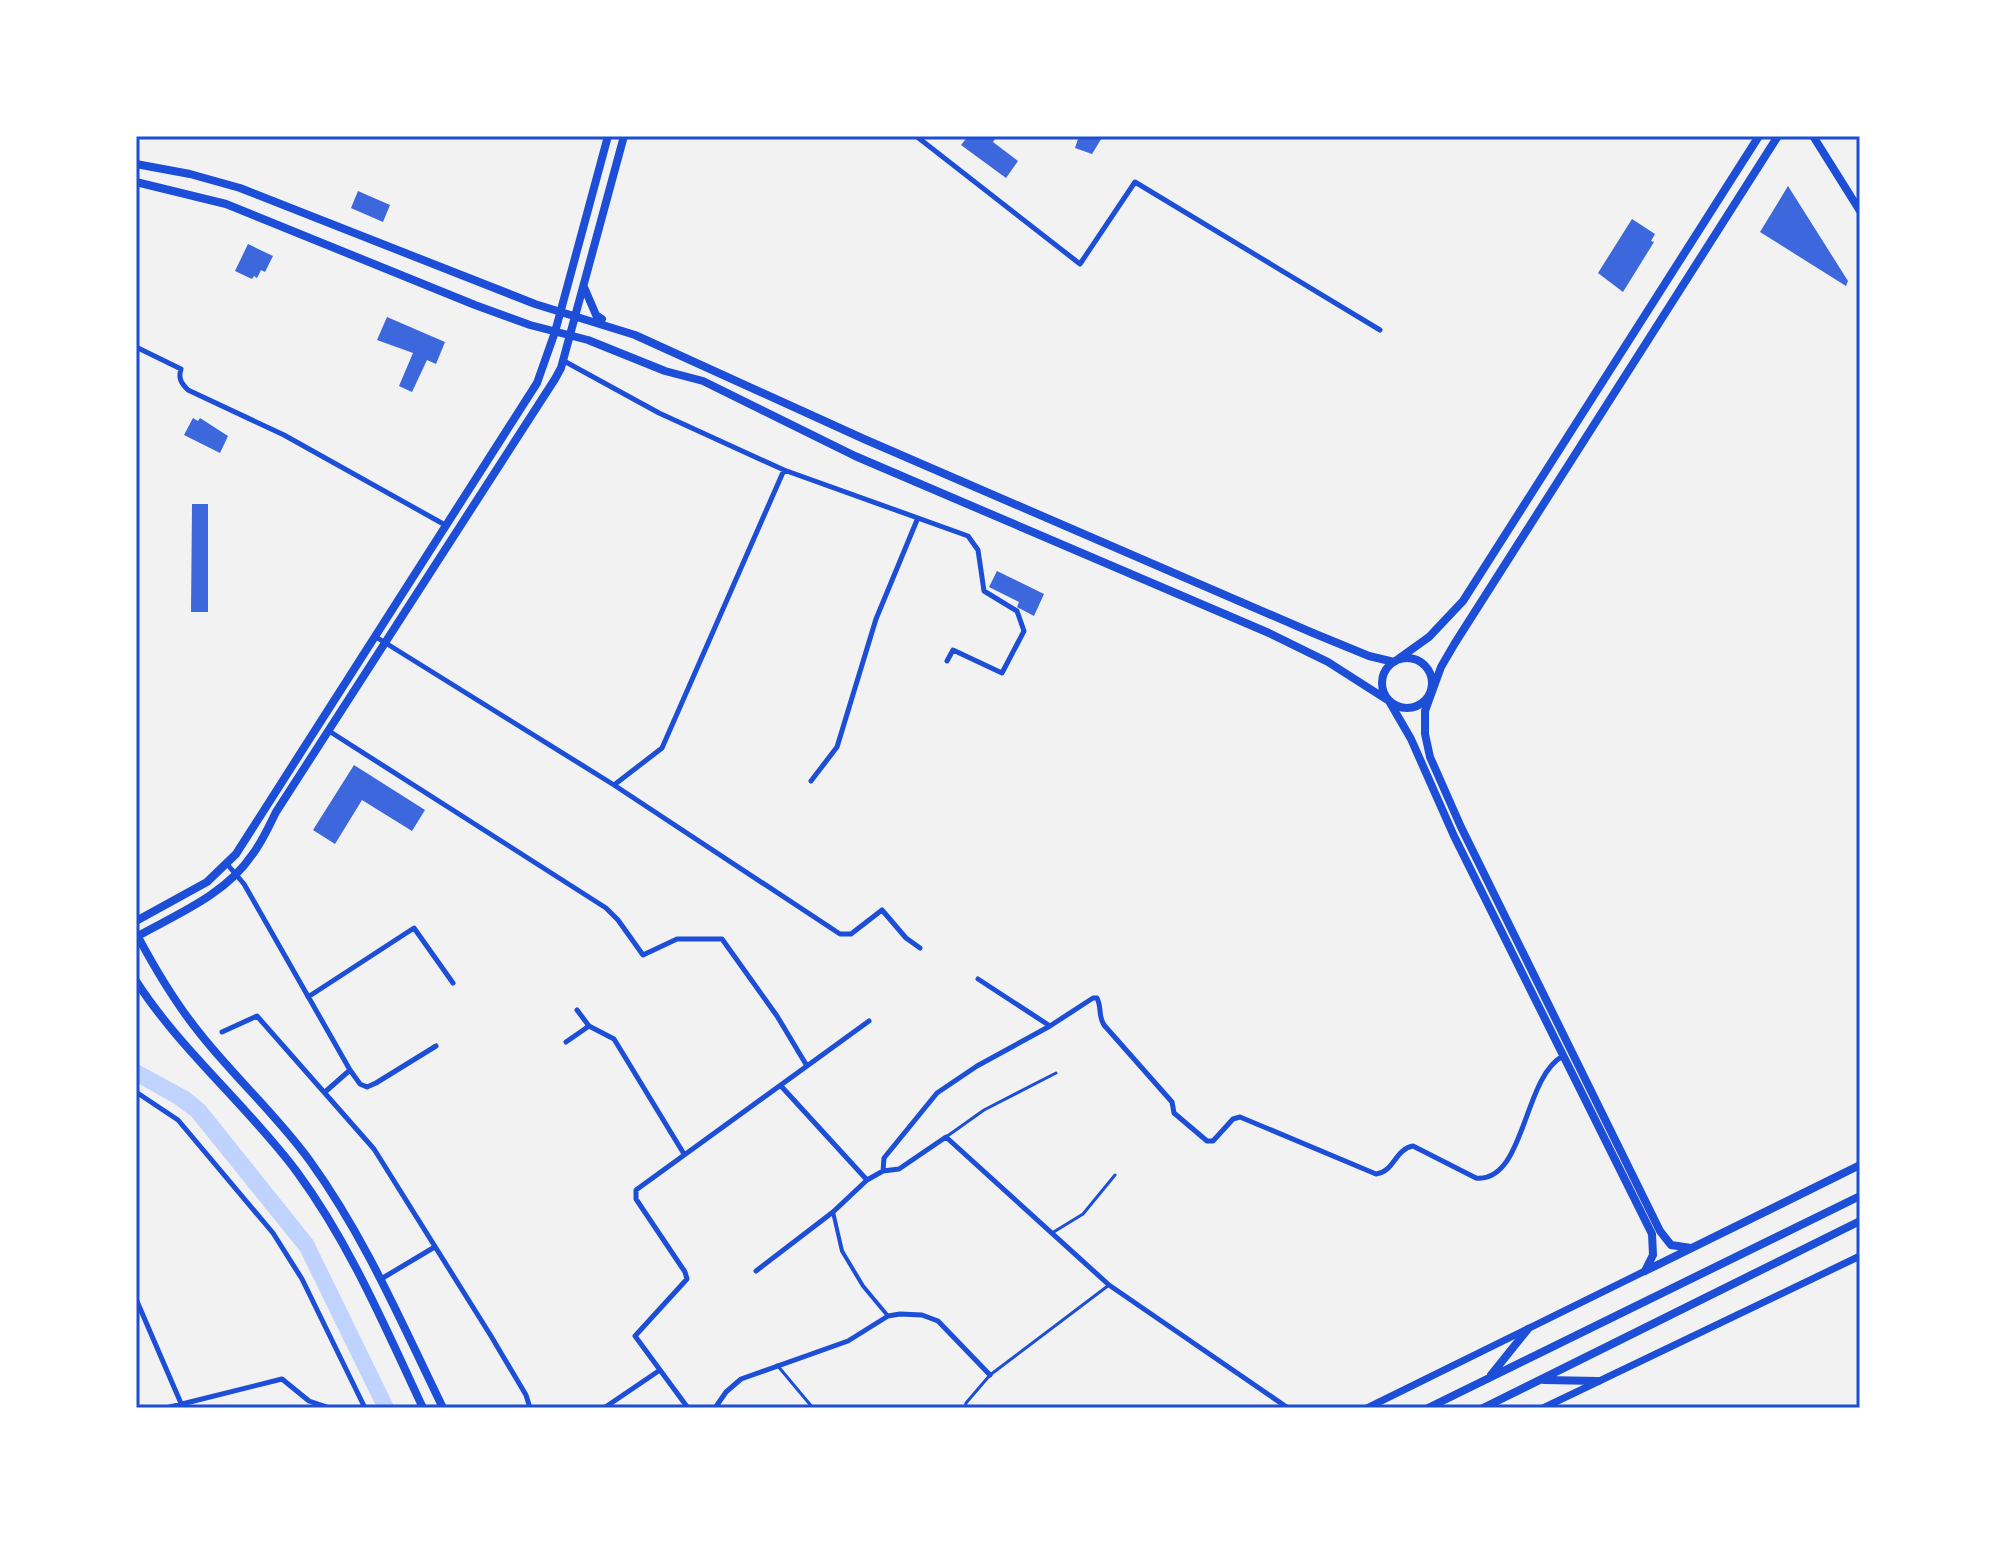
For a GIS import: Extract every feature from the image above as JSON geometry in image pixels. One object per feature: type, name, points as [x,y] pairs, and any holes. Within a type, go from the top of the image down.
[{"type":"main road","points":[[136,921],[207,882],[245,842],[537,383],[555,332],[608,136]]},
{"type":"main road","points":[[443,1408],[350,1222],[311,1162],[273,1114],[231,1070],[178,1005],[136,935],[208,897],[236,874],[254,853],[276,812],[555,379],[576,315],[624,136]]},
{"type":"main road","points":[[1645,1271],[1653,1255],[1652,1234],[1454,836],[1411,739],[1382,688],[1382,680],[1388,667],[1429,637],[1463,601],[1759,136]]},
{"type":"main road","points":[[1691,1248],[1671,1245],[1660,1231],[1461,827],[1427,747],[1425,711],[1431,691],[1455,643],[1778,136]]},
{"type":"main road","points":[[1813,136],[1860,211]]},
{"type":"main road","points":[[136,164],[190,174],[249,191],[535,304],[621,329],[1301,628],[1369,656],[1394,662],[1411,658],[1426,666],[1431,691],[1421,704],[1405,708],[1328,662],[1269,633],[855,456],[703,381],[665,371],[588,340],[475,305],[241,210],[186,192],[136,182]]},
{"type":"main road","points":[[186,192],[190,174]]},
{"type":"main road","points":[[241,210],[249,191]]},
{"type":"main road","points":[[584,286],[596,315],[621,329]]},
{"type":"main road","points":[[1552,462],[1566,469]]},
{"type":"main road","points":[[136,981],[174,1033],[282,1153],[324,1211],[357,1269],[423,1408]]},
{"type":"main road","points":[[219,1082],[221,1072],[231,1070]]},
{"type":"main road","points":[[1645,1271],[1860,1165]]},
{"type":"main road","points":[[1428,1408],[1860,1196]]},
{"type":"main road","points":[[1483,1408],[1860,1223]]},
{"type":"main road","points":[[1488,1379],[1528,1329]]},
{"type":"main road","points":[[1539,1380],[1598,1381]]},
{"type":"street","points":[[916,136],[1080,264],[1135,182],[1380,330]]},
{"type":"street","points":[[136,347],[181,369],[179,376],[188,390],[284,435],[448,526]]},
{"type":"street","points":[[563,360],[659,413],[784,470],[917,520],[960,531],[973,542],[981,560],[984,591],[1017,611],[1024,631],[1002,673],[953,650],[947,661]]},
{"type":"street","points":[[614,785],[662,748],[784,470]]},
{"type":"street","points":[[811,781],[837,747],[876,619],[917,520]]},
{"type":"street","points":[[376,637],[614,785],[840,934],[851,934],[882,910],[906,938],[920,948]]},
{"type":"street","points":[[329,731],[606,908],[643,955],[677,939],[722,939],[777,1016],[807,1066]]},
{"type":"street","points":[[227,864],[236,874],[360,1084],[367,1087],[436,1046]]},
{"type":"street","points":[[308,997],[414,928],[453,983]]},
{"type":"street","points":[[978,979],[1050,1026]]},
{"type":"street","points":[[883,1171],[884,1158],[937,1093],[1090,999],[1097,998],[1104,1025],[1172,1102],[1174,1113],[1207,1141],[1213,1141],[1233,1119],[1240,1117],[1376,1174],[1387,1171],[1402,1150],[1409,1146],[1417,1147],[1476,1178],[1484,1179],[1499,1173],[1513,1150],[1548,1068],[1563,1056]]},
{"type":"street","points":[[577,1010],[589,1026],[614,1039],[684,1154]]},
{"type":"street","points":[[222,1032],[257,1016],[374,1149],[433,1248],[491,1336],[526,1395],[530,1408]]},
{"type":"street","points":[[688,1408],[635,1336],[683,1286],[686,1276],[635,1194],[684,1154],[869,1021]]},
{"type":"street","points":[[566,1042],[589,1026]]},
{"type":"street","points":[[325,1092],[350,1070]]},
{"type":"street","points":[[781,1086],[867,1180]]},
{"type":"street","points":[[136,1092],[178,1120],[273,1233],[302,1279],[365,1408]]},
{"type":"street","points":[[756,1271],[833,1212],[867,1180],[883,1171],[899,1169],[946,1137],[1109,1285],[1288,1408]]},
{"type":"street","points":[[833,1212],[842,1251],[863,1286],[888,1316]]},
{"type":"street","points":[[380,1279],[433,1248]]},
{"type":"street","points":[[1543,1408],[1860,1256]]},
{"type":"street","points":[[1367,1408],[1645,1271]]},
{"type":"street","points":[[136,1299],[182,1406]]},
{"type":"street","points":[[715,1408],[726,1392],[741,1379],[848,1341],[888,1316],[909,1313],[932,1317],[990,1375]]},
{"type":"street","points":[[604,1408],[660,1370]]},
{"type":"street","points":[[166,1408],[282,1379],[309,1401],[330,1408]]},
{"type":"lane","points":[[946,1137],[984,1110],[1056,1073]]},
{"type":"lane","points":[[1052,1233],[1083,1214],[1115,1175]]},
{"type":"lane","points":[[965,1408],[990,1375],[1109,1285]]},
{"type":"lane","points":[[777,1365],[813,1408]]},
{"type":"water","points":[[136,1063],[189,1092],[205,1105],[313,1240],[395,1408],[377,1408],[300,1251],[191,1116],[136,1082]]},
{"type":"building","points":[[968,136],[997,136],[993,142],[1018,161],[1006,178],[961,145]]},
{"type":"building","points":[[1079,136],[1103,136],[1092,154],[1075,148]]},
{"type":"building","points":[[1788,186],[1848,281],[1846,286],[1760,232]]},
{"type":"building","points":[[358,191],[390,205],[383,222],[351,208]]},
{"type":"building","points":[[1632,219],[1655,234],[1651,241],[1654,242],[1623,292],[1598,273]]},
{"type":"building","points":[[248,244],[273,256],[265,272],[261,270],[257,278],[254,276],[252,279],[235,271]]},
{"type":"building","points":[[387,317],[445,342],[436,364],[427,360],[412,392],[399,386],[413,353],[377,340]]},
{"type":"building","points":[[193,418],[198,421],[200,418],[228,436],[220,453],[184,435]]},
{"type":"building","points":[[192,504],[208,504],[208,612],[191,612]]},
{"type":"building","points":[[997,571],[1044,594],[1034,616],[1017,607],[1019,602],[989,587]]},
{"type":"building","points":[[354,765],[425,810],[412,831],[362,800],[335,844],[313,830]]}]
